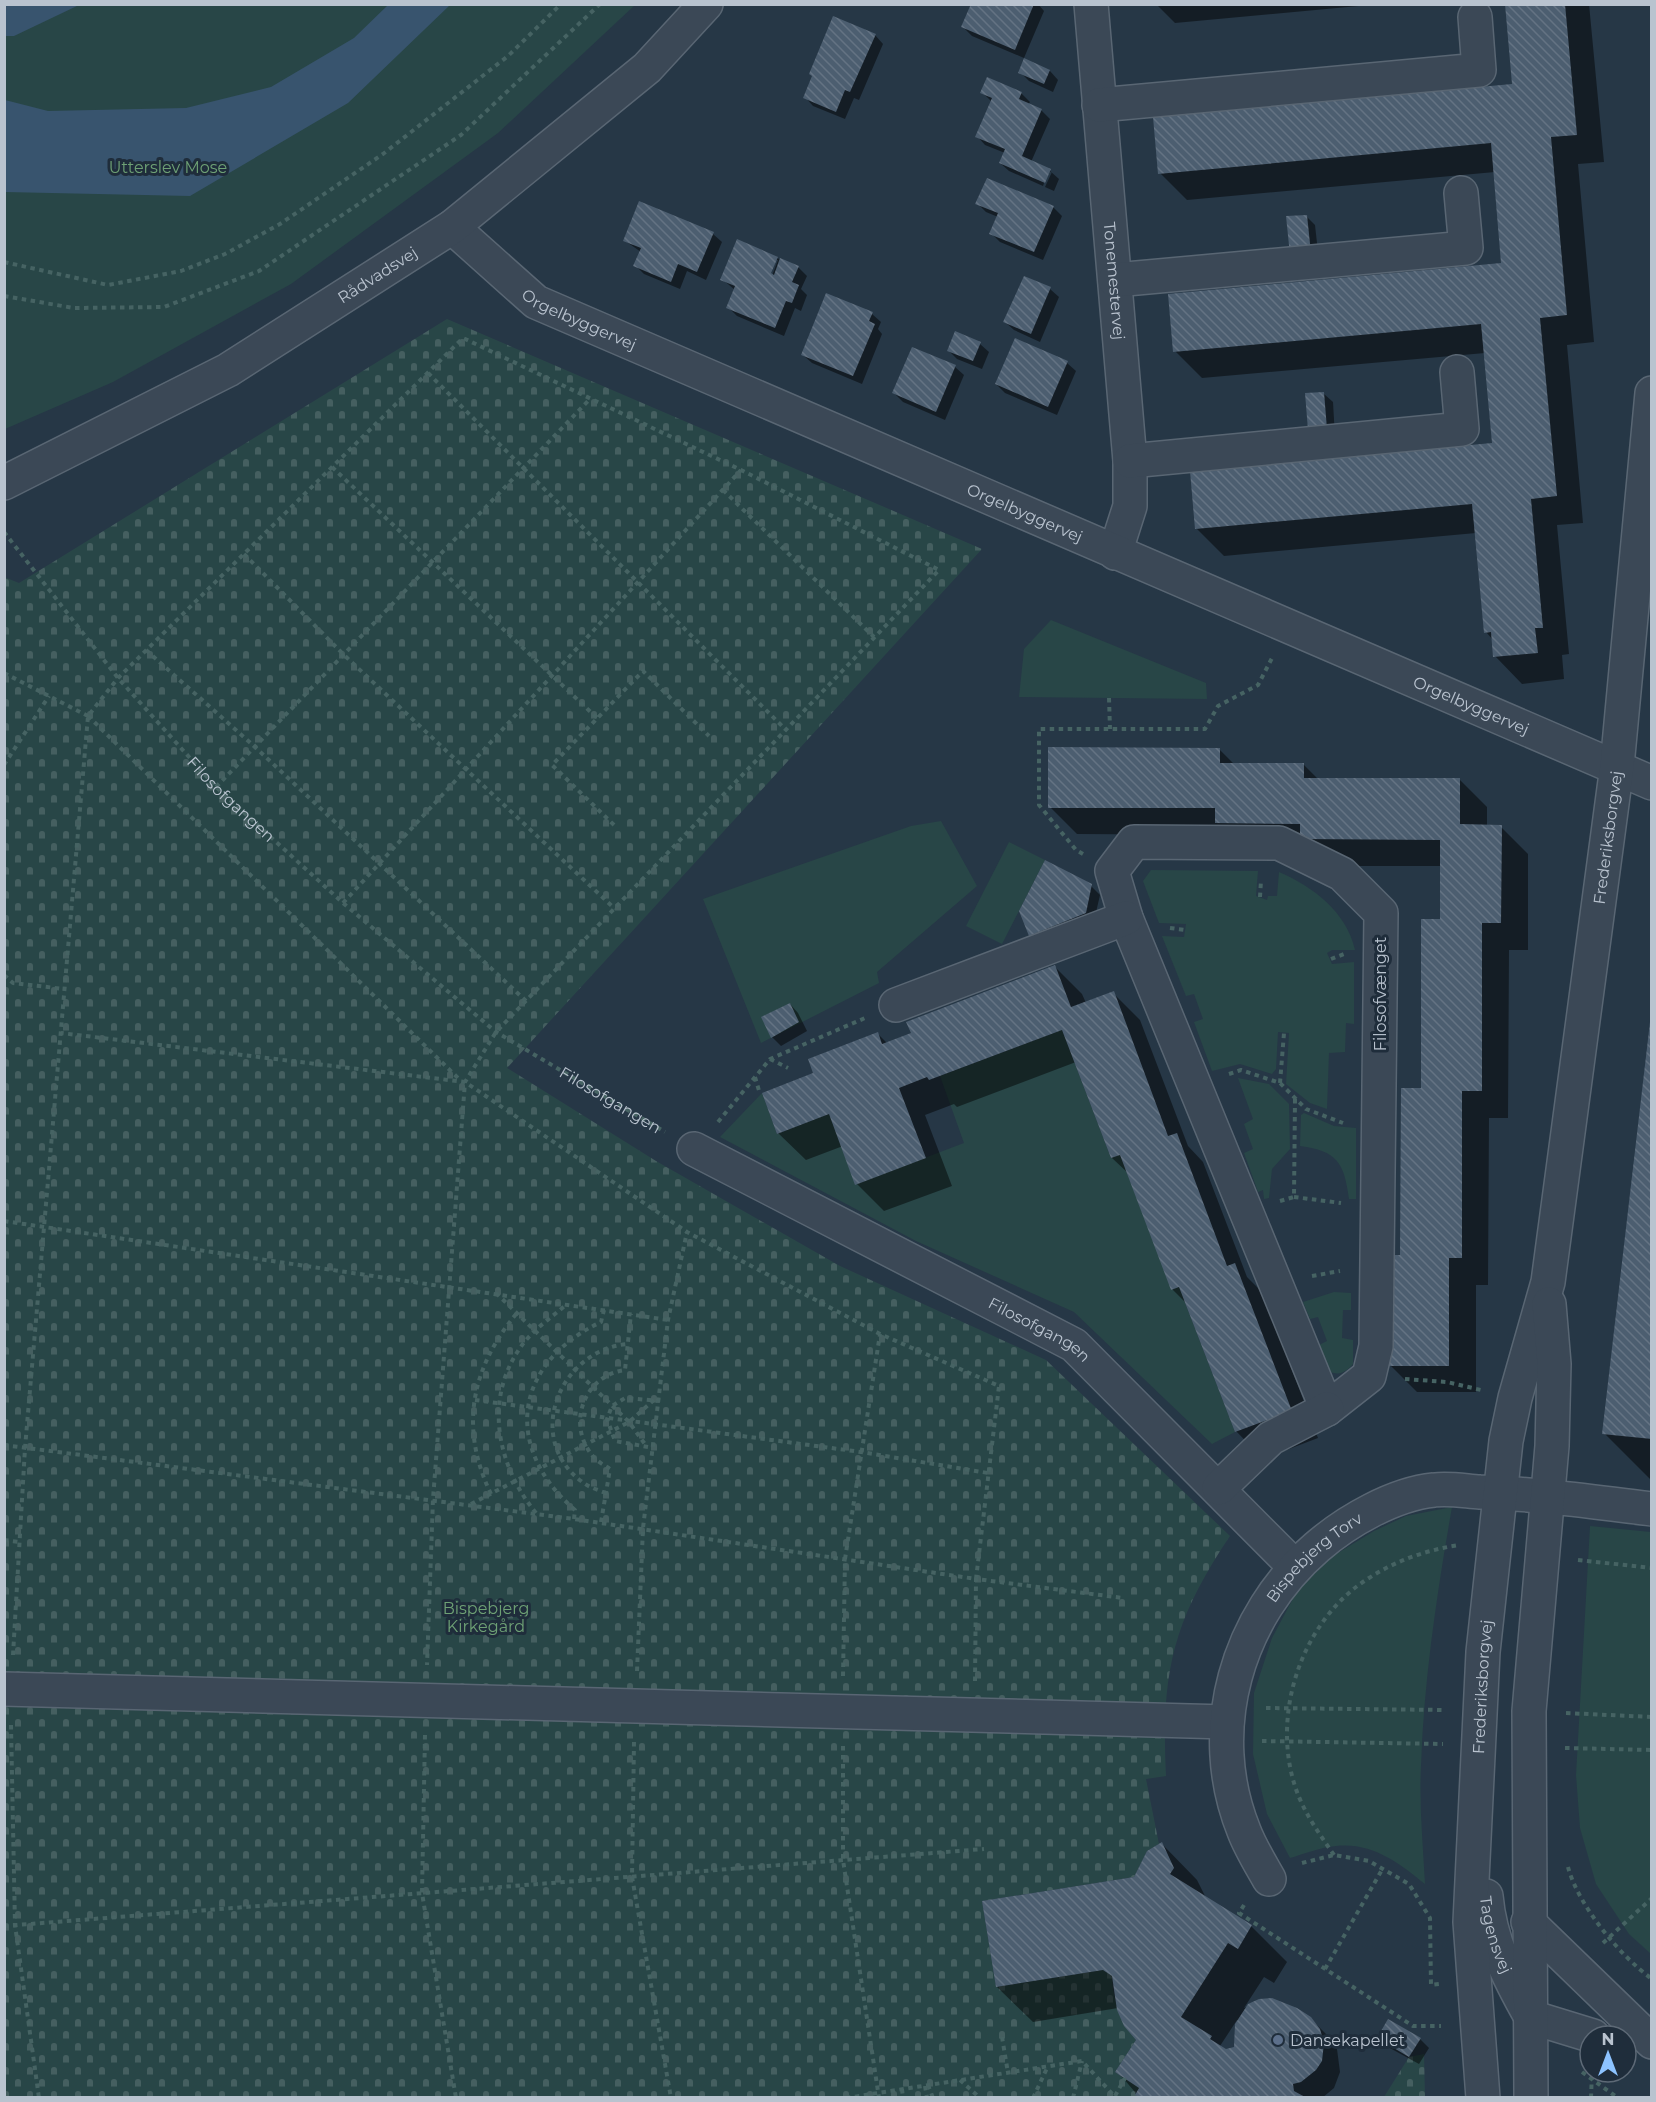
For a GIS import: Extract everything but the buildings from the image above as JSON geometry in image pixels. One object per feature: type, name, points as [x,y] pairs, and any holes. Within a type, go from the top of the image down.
[{"type":"street","name":"Rådvadsvej","points":[[4,483],[228,370],[452,227],[647,68],[706,4]]},
{"type":"street","name":"Tonemestervej","points":[[1091,4],[1130,461],[1130,506],[1115,553]]},
{"type":"street","points":[[1100,105],[1479,70],[1475,17]]},
{"type":"street","points":[[1115,280],[1466,248],[1461,193]]},
{"type":"street","name":"Orgelbyggervej","points":[[452,227],[536,302],[1115,553],[1176,575],[1652,783]]},
{"type":"street","points":[[1130,461],[1462,429],[1457,372]]},
{"type":"street","name":"Frederiksborgvej","points":[[1483,2097],[1470,1922],[1478,1711],[1506,1441],[1515,1398],[1548,1282],[1617,766],[1652,393]]},
{"type":"street","name":"Filosofvænget","points":[[1112,871],[1134,842],[1279,843],[1342,874],[1381,913],[1377,1335],[1369,1376]]},
{"type":"street","points":[[1112,871],[1126,918],[1327,1409]]},
{"type":"street","points":[[896,1005],[1126,918]]},
{"type":"street","name":"Filosofgangen","points":[[694,1149],[1074,1345],[1219,1488],[1294,1566]]},
{"type":"street","name":"Frederiksborgvej","points":[[1531,2097],[1528,1922],[1529,1711],[1552,1446],[1554,1364],[1548,1282]]},
{"type":"street","points":[[1219,1488],[1271,1438],[1327,1409],[1369,1376]]},
{"type":"street","name":"Bispebjerg Torv","points":[[1269,1879],[1243,1830],[1229,1777],[1228,1722],[1241,1654],[1255,1623],[1273,1593],[1294,1566],[1335,1531],[1382,1505],[1434,1490],[1501,1492],[1652,1509]]},
{"type":"street","points":[[8,1689],[1228,1722]]},
{"type":"street","name":"Tagensvej","points":[[1476,1780],[1488,1921],[1499,1957],[1531,2017]]},
{"type":"street","name":"Tagensvej","points":[[1528,1922],[1594,1986],[1644,2041]]},
{"type":"street","points":[[1531,2017],[1578,2031]]},
{"type":"path","points":[[4,262],[108,285],[181,271],[225,254],[280,224],[382,154],[508,56],[561,4]]},
{"type":"path","points":[[4,296],[74,308],[164,307],[259,271],[461,135],[600,4]]},
{"type":"path","points":[[39,2097],[15,1925],[8,1689],[25,1448],[88,716],[118,678],[463,338],[741,470],[939,570],[496,1032],[463,1082],[433,1499],[422,1893],[456,2097]]},
{"type":"path","points":[[428,373],[785,729]]},
{"type":"path","points":[[216,787],[591,399]]},
{"type":"path","points":[[332,467],[597,718]]},
{"type":"path","points":[[343,903],[741,470]]},
{"type":"path","points":[[723,490],[874,637]]},
{"type":"path","name":"Filosofgangen","points":[[4,532],[118,678],[216,787],[343,903],[496,1032],[694,1149]]},
{"type":"path","points":[[244,554],[344,655],[615,909]]},
{"type":"path","points":[[1112,871],[1076,850],[1039,805],[1039,729],[1205,729],[1218,706],[1258,685],[1287,624]]},
{"type":"path","points":[[146,650],[255,747],[526,1001]]},
{"type":"path","points":[[614,825],[552,765],[644,671],[709,736]]},
{"type":"path","points":[[4,674],[88,716],[463,1082],[687,1232],[880,1334],[999,1386],[976,1579],[975,1715]]},
{"type":"path","points":[[4,765],[49,696]]},
{"type":"path","points":[[1109,698],[1110,729]]},
{"type":"path","points":[[1260,897],[1261,879]]},
{"type":"path","points":[[1167,928],[1185,930]]},
{"type":"path","points":[[1331,958],[1347,953]]},
{"type":"path","points":[[4,975],[13,983]]},
{"type":"path","points":[[4,982],[64,988]]},
{"type":"path","points":[[694,1149],[770,1059],[896,1005]]},
{"type":"path","points":[[60,1033],[463,1082]]},
{"type":"path","points":[[1280,1083],[1284,1033]]},
{"type":"path","points":[[770,1059],[788,1068]]},
{"type":"path","points":[[1194,1084],[1242,1070],[1280,1083],[1306,1109],[1343,1123]]},
{"type":"path","points":[[755,1077],[760,1094]]},
{"type":"path","points":[[1294,1197],[1295,1098]]},
{"type":"path","points":[[1272,1202],[1294,1197],[1350,1204]]},
{"type":"path","points":[[4,1221],[668,1320]]},
{"type":"path","points":[[671,2097],[632,1877],[635,1706],[644,1528],[668,1320],[687,1232]]},
{"type":"path","points":[[495,1293],[629,1422],[647,1447]]},
{"type":"path","points":[[536,1514],[514,1482],[500,1446],[500,1404],[510,1368],[519,1349],[534,1331],[568,1304]]},
{"type":"path","points":[[574,1519],[575,1510],[559,1496],[539,1469],[528,1440],[529,1408],[535,1383],[556,1351],[581,1331],[601,1322],[604,1310]]},
{"type":"path","points":[[491,1494],[479,1468],[476,1452],[473,1422],[475,1400],[485,1358],[498,1336],[517,1313]]},
{"type":"path","points":[[601,1522],[610,1469],[592,1455],[586,1445],[579,1427],[580,1415],[585,1397],[604,1376],[625,1370],[631,1314]]},
{"type":"path","points":[[606,1493],[580,1480],[562,1457],[556,1439],[554,1411],[560,1390],[574,1369],[596,1352],[611,1346],[628,1344]]},
{"type":"path","points":[[1369,1376],[1447,1382],[1515,1398]]},
{"type":"path","points":[[653,1448],[615,1441],[607,1419],[612,1406],[625,1398],[660,1401]]},
{"type":"path","points":[[475,1400],[861,1452],[988,1473]]},
{"type":"path","points":[[470,1504],[629,1422],[654,1400]]},
{"type":"path","points":[[4,1445],[470,1504],[976,1579],[1123,1598]]},
{"type":"path","points":[[4,1540],[19,1542]]},
{"type":"path","points":[[1334,1855],[1310,1821],[1294,1783],[1287,1741],[1288,1709],[1297,1671],[1314,1635],[1338,1604],[1367,1579],[1402,1560],[1420,1554],[1495,1540]]},
{"type":"path","points":[[1541,1557],[1652,1568]]},
{"type":"path","points":[[1228,1722],[1288,1709],[1478,1711]]},
{"type":"path","points":[[1529,1711],[1652,1716]]},
{"type":"path","points":[[1228,1722],[1287,1741],[1477,1745]]},
{"type":"path","points":[[1529,1746],[1652,1750]]},
{"type":"path","points":[[4,1926],[984,1849]]},
{"type":"path","points":[[1473,1980],[1431,1985],[1430,1918],[1409,1884],[1370,1861],[1334,1855],[1292,1865],[1254,1890],[1239,1912],[1413,2026],[1476,2026]]},
{"type":"path","points":[[1567,1863],[1573,1885],[1609,1937],[1635,1967],[1652,1978]]},
{"type":"path","points":[[1325,1969],[1383,1869]]},
{"type":"path","points":[[1594,1986],[1595,1949],[1652,1898]]},
{"type":"path","points":[[1002,2037],[1008,2073]]},
{"type":"path","points":[[846,2097],[1082,2061]]},
{"type":"path","points":[[1082,2061],[1115,2097],[1125,2078]]},
{"type":"path","points":[[1073,2097],[1082,2061]]},
{"type":"path","points":[[1033,2097],[1048,2066]]},
{"type":"path","points":[[960,2080],[980,2097]]},
{"type":"path","points":[[927,2085],[927,2097]]},
{"type":"path","points":[[927,2085],[933,2097]]},
{"type":"path","points":[[902,2089],[903,2097]]},
{"type":"green space","name":"Utterslev Mose","points":[[5,5],[635,5],[498,133],[291,284],[113,382],[5,429]]},
{"type":"green space","name":"Bispebjerg Kirkegård","points":[[447,319],[982,549],[507,1068],[656,1161],[840,1266],[1046,1360],[1230,1536],[1195,1595],[1174,1650],[1166,1708],[1166,1776],[1146,1779],[1159,1844],[1147,1851],[1134,1877],[982,1901],[996,1987],[1103,1970],[1112,1976],[1118,2010],[1136,2040],[1115,2072],[1139,2088],[1135,2094],[1139,2097],[5,2097],[4,577],[19,583]]},
{"type":"green space","points":[[1051,620],[1206,683],[1207,699],[1019,697],[1024,649]]},
{"type":"green space","points":[[941,821],[977,886],[877,972],[879,983],[761,1043],[703,899],[911,826]]},
{"type":"green space","points":[[1009,842],[1045,860],[1002,944],[966,926]]},
{"type":"green space","points":[[1151,870],[1258,871],[1256,896],[1267,900],[1268,896],[1277,896],[1279,872],[1304,885],[1336,912],[1351,936],[1355,950],[1332,950],[1327,953],[1332,964],[1354,962],[1354,1024],[1346,1023],[1345,1052],[1329,1053],[1327,1109],[1310,1103],[1286,1084],[1289,1033],[1278,1032],[1276,1069],[1272,1074],[1240,1064],[1212,1071],[1194,1022],[1203,1019],[1194,994],[1186,996],[1162,936],[1184,937],[1186,924],[1159,923],[1143,881]]},
{"type":"green space","points":[[1062,1030],[1111,1158],[1120,1155],[1172,1289],[1179,1287],[1235,1432],[1212,1444],[1074,1312],[916,1241],[720,1137],[762,1093],[777,1134],[829,1114],[856,1184],[964,1143],[940,1076]]},
{"type":"green space","points":[[1238,1078],[1269,1084],[1289,1104],[1290,1149],[1272,1169],[1269,1198],[1264,1199],[1263,1190],[1258,1192],[1244,1153],[1253,1149],[1244,1124],[1253,1119]]},
{"type":"green space","points":[[1304,1113],[1334,1126],[1356,1128],[1356,1199],[1349,1199],[1344,1176],[1337,1160],[1323,1151],[1300,1146],[1301,1115]]},
{"type":"green space","points":[[1334,1292],[1351,1293],[1351,1310],[1343,1310],[1342,1338],[1353,1340],[1353,1364],[1340,1373],[1331,1372],[1319,1345],[1327,1341],[1318,1317],[1310,1319],[1303,1302]]},
{"type":"green space","points":[[1452,1507],[1441,1571],[1425,1700],[1420,1795],[1425,1884],[1395,1862],[1361,1847],[1330,1847],[1290,1858],[1267,1814],[1253,1754],[1254,1693],[1272,1638],[1297,1591],[1333,1556],[1374,1531],[1406,1516]]},
{"type":"green space","points":[[1590,1526],[1651,1532],[1651,1954],[1629,1934],[1596,1884],[1580,1828],[1576,1775]]},
{"type":"green space","points":[[1424,2054],[1425,2097],[1384,2097],[1409,2057]]},
{"type":"water","points":[[4,5],[79,5],[14,36],[5,36]]},
{"type":"water","points":[[388,5],[450,5],[348,103],[190,196],[5,192],[5,100],[48,111],[186,108],[271,87],[354,38]]},
{"type":"place","name":"Dansekapellet","points":[[1278,2040]]}]
